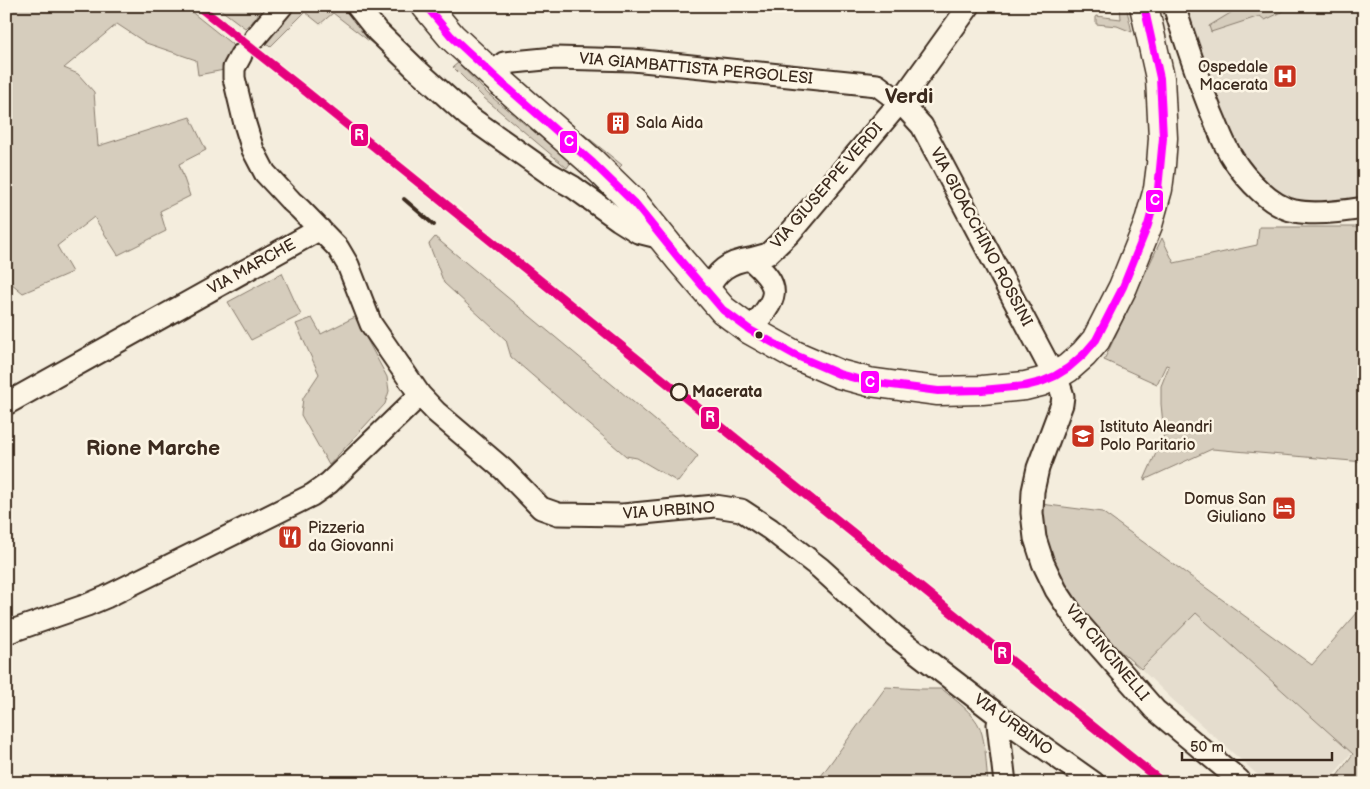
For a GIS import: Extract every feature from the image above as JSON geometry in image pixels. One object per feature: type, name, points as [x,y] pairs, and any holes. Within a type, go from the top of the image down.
[{"type":"main road","points":[[426,6],[451,36],[609,178],[635,204],[723,310],[750,330],[795,355],[840,374],[860,380],[906,388],[938,391],[982,390],[1025,386],[1041,382],[1068,368],[1096,340],[1123,287],[1148,225],[1158,189],[1163,138],[1160,78],[1144,6]]},
{"type":"street","points":[[255,38],[282,6]]},
{"type":"street","points":[[357,6],[377,31],[414,68],[468,116],[550,174],[573,187],[638,232],[662,238]]},
{"type":"street","name":"VIA GIUSEPPE VERDI","points":[[750,259],[768,254],[789,234],[900,102],[968,6]]},
{"type":"street","points":[[1174,6],[1204,94],[1224,142],[1233,159],[1259,191],[1278,204],[1295,211],[1315,212],[1364,208]]},
{"type":"street","points":[[240,55],[234,68],[234,78],[254,150],[265,173],[320,229]]},
{"type":"street","name":"VIA GIAMBATTISTA PERGOLESI","points":[[493,75],[504,63],[555,58],[633,60],[877,84],[900,102]]},
{"type":"street","name":"VIA GIOACCHINO ROSSINI","points":[[900,102],[922,126],[1055,376]]},
{"type":"street","name":"VIA URBINO","points":[[320,229],[338,248],[348,265],[371,324],[420,395],[436,412],[504,470],[541,508],[558,514],[623,515],[715,506],[741,510],[770,528],[820,568],[894,635],[1002,718],[1094,783]]},
{"type":"street","name":"VIA MARCHE","points":[[6,404],[320,229]]},
{"type":"street","points":[[707,291],[713,280],[723,269],[731,264],[750,259],[763,270],[774,287],[773,300],[750,330]]},
{"type":"street","name":"VIA CINCINELLI","points":[[1055,376],[1063,396],[1062,404],[1038,468],[1033,491],[1032,513],[1035,538],[1043,563],[1056,590],[1076,620],[1155,710],[1239,780],[1240,783]]},
{"type":"street","points":[[6,633],[106,597],[312,495],[329,483],[420,395]]},
{"type":"street","points":[[1002,718],[998,724],[1005,783]]},
{"type":"shaded area","points":[[6,6],[184,6],[233,45],[224,70],[198,75],[196,60],[146,43],[117,24],[64,68],[78,74],[94,92],[98,146],[190,117],[206,150],[179,164],[190,196],[160,211],[166,231],[118,255],[94,217],[57,246],[72,272],[23,293],[6,279]]},
{"type":"shaded area","points":[[216,6],[257,6],[260,10],[256,18],[245,28]]},
{"type":"shaded area","points":[[291,6],[344,6],[363,30],[401,66],[333,13],[320,24],[305,12],[270,47],[261,39]]},
{"type":"shaded area","points":[[1120,6],[1126,6],[1132,32],[1117,26],[1096,24],[1096,16],[1121,19]]},
{"type":"shaded area","name":"Ospedale Macerata","points":[[1183,6],[1364,6],[1364,200],[1305,204],[1280,197],[1264,187],[1232,145]]},
{"type":"shaded area","points":[[1236,6],[1282,6],[1284,11],[1265,20],[1260,16],[1211,32],[1209,26],[1237,9]]},
{"type":"shaded area","points":[[458,63],[488,94],[571,162],[567,168],[484,98],[453,67]]},
{"type":"shaded area","points":[[509,74],[622,165],[617,170]]},
{"type":"shaded area","points":[[1259,227],[1364,227],[1364,462],[1212,449],[1144,480],[1164,435],[1161,386],[1169,366],[1166,365],[1157,384],[1104,360],[1162,238],[1174,263],[1257,245]]},
{"type":"shaded area","points":[[435,237],[698,456],[678,482],[637,458],[626,456],[511,357],[506,340],[444,283],[429,244]]},
{"type":"shaded area","points":[[282,273],[301,315],[251,340],[228,302]]},
{"type":"shaded area","points":[[355,317],[387,377],[389,391],[385,404],[329,465],[301,415],[303,398],[319,374],[296,324],[312,318],[321,334]]},
{"type":"shaded area","points":[[1041,504],[1102,512],[1312,665],[1364,605],[1364,783],[1332,783],[1353,754],[1196,613],[1141,669],[1089,624],[1066,594],[1046,546]]},
{"type":"shaded area","points":[[1196,613],[1308,714],[1353,751],[1327,783],[1267,783],[1173,700],[1141,669],[1178,629]]},
{"type":"shaded area","points":[[886,687],[942,689],[963,707],[977,722],[982,734],[988,783],[816,783]]},
{"type":"railway","points":[[404,199],[434,225]]},
{"type":"transit line","name":"R","points":[[198,6],[1163,783]]},
{"type":"transit line","name":"C","points":[[426,6],[451,36],[593,163],[635,204],[723,310],[750,330],[795,355],[839,374],[869,382],[938,391],[982,390],[1025,386],[1041,382],[1068,368],[1096,340],[1123,287],[1148,225],[1158,189],[1163,138],[1160,78],[1144,6]]},
{"type":"place","name":"Ospedale Macerata","points":[[1285,76]]},
{"type":"place","name":"Sala Aida","points":[[618,123]]},
{"type":"place","name":"Macerata","points":[[679,392]]},
{"type":"place","name":"Istituto Aleandri Polo Paritario","points":[[1083,436]]},
{"type":"place","name":"Domus San Giuliano","points":[[1284,508]]},
{"type":"place","name":"Pizzeria da Giovanni","points":[[290,537]]},
{"type":"district","name":"Verdi","points":[[909,96]]},
{"type":"district","name":"Rione Marche","points":[[153,448]]}]
